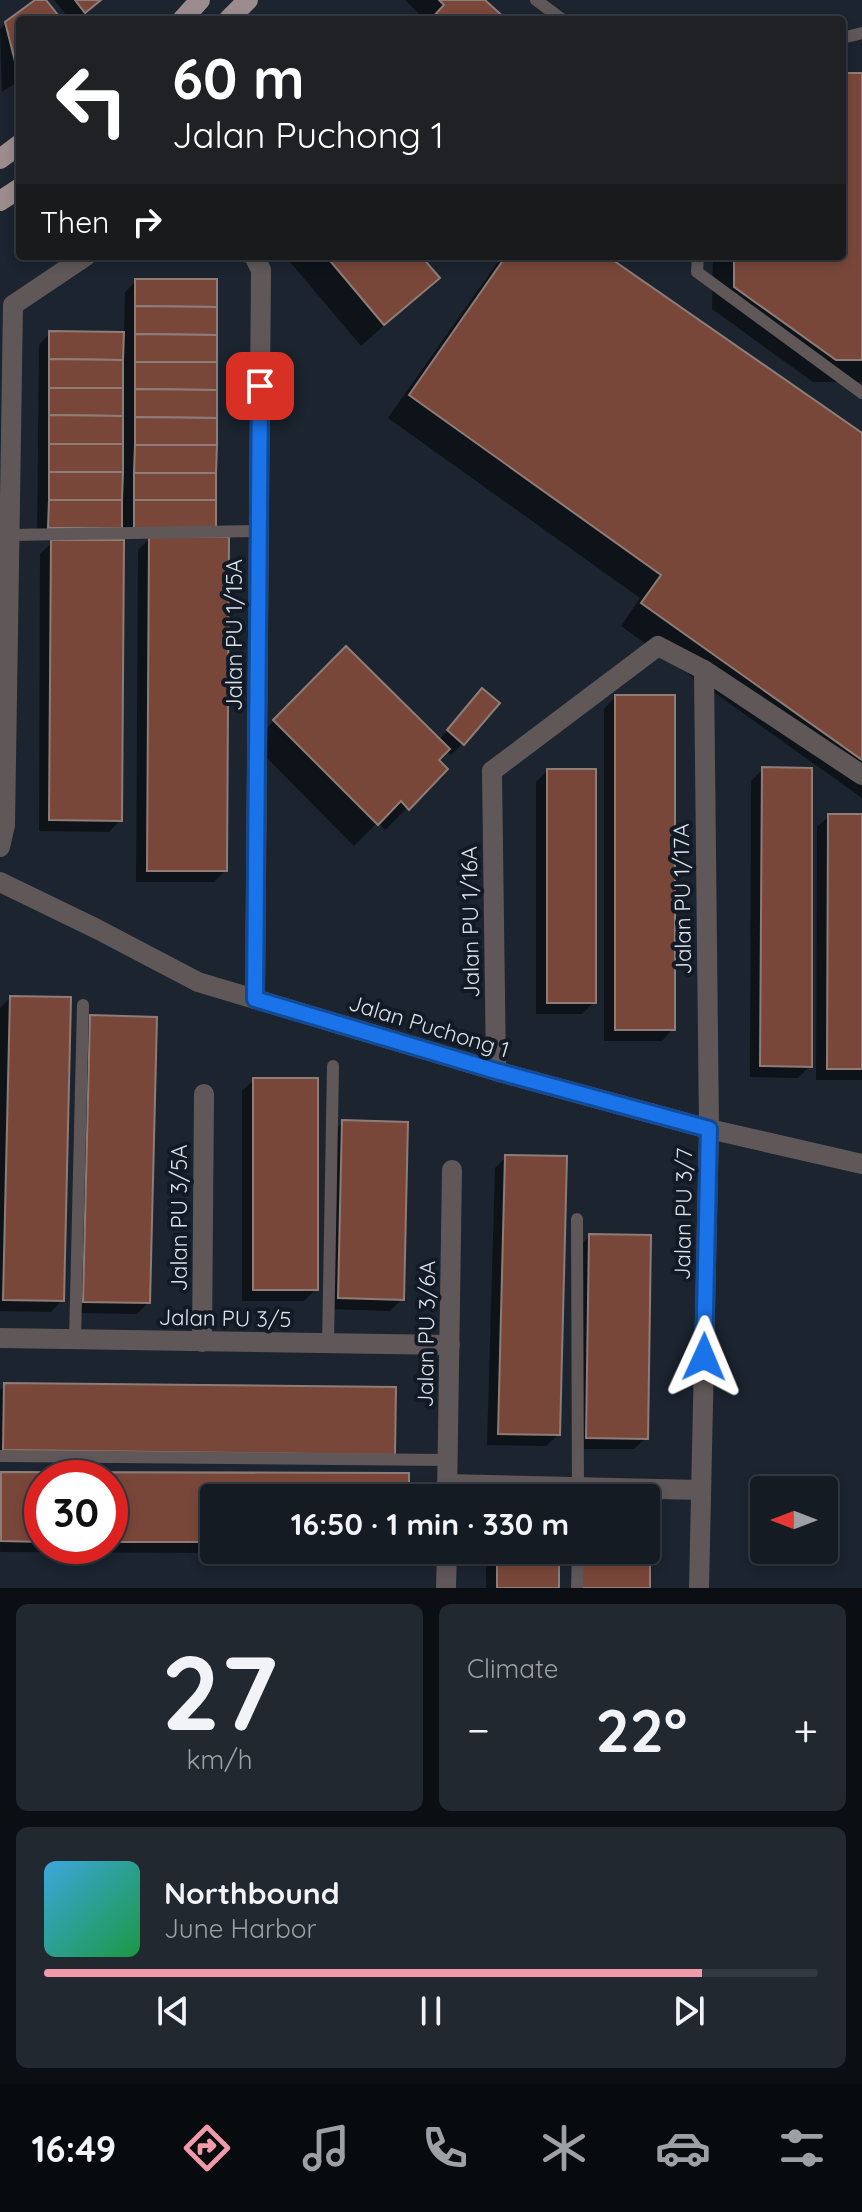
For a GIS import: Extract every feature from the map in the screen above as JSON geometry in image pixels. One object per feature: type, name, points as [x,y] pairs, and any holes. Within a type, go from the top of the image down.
[{"type":"main road","points":[[186,16],[200,0]]},
{"type":"main road","points":[[232,16],[248,0]]},
{"type":"street","points":[[0,847],[5,825],[13,305],[80,260]]},
{"type":"street","name":"Jalan PU 1/15A","points":[[255,999],[258,263]]},
{"type":"street","name":"Jalan PU 1/16A","points":[[496,1071],[492,771],[658,646],[704,670]]},
{"type":"street","points":[[704,670],[862,775]]},
{"type":"street","name":"Jalan PU 1/17A","points":[[704,670],[709,1129]]},
{"type":"street","name":"Jalan Puchong 1","points":[[0,882],[198,982],[496,1071],[709,1129],[862,1164]]},
{"type":"street","name":"Jalan PU 3/5A","points":[[202,1342],[204,1094]]},
{"type":"street","name":"Jalan PU 3/7","points":[[699,1588],[709,1129]]},
{"type":"street","name":"Jalan PU 3/6A","points":[[447,1484],[452,1170]]},
{"type":"street","name":"Jalan PU 3/5","points":[[0,1338],[450,1345]]},
{"type":"street","points":[[660,1491],[701,1490]]},
{"type":"street","points":[[446,1588],[447,1564]]},
{"type":"lane","points":[[536,0],[558,16]]},
{"type":"lane","points":[[698,260],[697,272],[862,393]]},
{"type":"lane","points":[[9,535],[259,531]]},
{"type":"lane","points":[[75,1340],[83,1005]]},
{"type":"lane","points":[[328,1344],[333,1066]]},
{"type":"lane","points":[[577,1219],[578,1484]]},
{"type":"lane","points":[[0,1456],[448,1460]]},
{"type":"lane","points":[[577,1588],[578,1564]]},
{"type":"building","points":[[35,0],[46,0],[59,16],[16,16],[16,65],[5,22]]},
{"type":"building","points":[[75,0],[101,0],[85,13]]},
{"type":"building","points":[[439,0],[485,0],[503,16],[434,16],[444,5]]},
{"type":"building","points":[[846,73],[862,73],[862,360],[836,360],[734,287],[734,260],[846,260]]},
{"type":"building","points":[[329,260],[424,260],[440,278],[384,325]]},
{"type":"building","points":[[503,260],[613,260],[862,433],[862,760],[641,603],[661,575],[409,395]]},
{"type":"building","points":[[135,279],[217,279],[217,307],[135,306]]},
{"type":"building","points":[[135,306],[217,307],[217,335],[135,334]]},
{"type":"building","points":[[49,331],[124,332],[123,360],[49,359]]},
{"type":"building","points":[[135,334],[217,335],[217,362],[135,362]]},
{"type":"building","points":[[49,359],[123,360],[123,388],[49,388]]},
{"type":"building","points":[[135,362],[217,362],[217,390],[135,389]]},
{"type":"building","points":[[49,388],[123,388],[123,416],[49,415]]},
{"type":"building","points":[[135,389],[217,390],[217,418],[135,417]]},
{"type":"building","points":[[49,415],[123,416],[123,444],[49,444]]},
{"type":"building","points":[[135,417],[217,418],[217,445],[135,445]]},
{"type":"building","points":[[49,444],[123,444],[123,472],[49,472]]},
{"type":"building","points":[[135,445],[217,445],[216,473],[134,473]]},
{"type":"building","points":[[49,472],[123,472],[122,500],[49,500]]},
{"type":"building","points":[[134,473],[216,473],[216,500],[134,500]]},
{"type":"building","points":[[49,500],[122,500],[122,528],[48,528]]},
{"type":"building","points":[[134,500],[216,500],[216,528],[134,528]]},
{"type":"building","points":[[149,536],[229,537],[227,871],[147,871]]},
{"type":"building","points":[[51,540],[124,540],[122,821],[49,820]]},
{"type":"building","points":[[346,646],[450,749],[439,760],[448,769],[409,810],[401,801],[378,825],[273,720]]},
{"type":"building","points":[[482,688],[500,703],[464,745],[447,730]]},
{"type":"building","points":[[615,695],[675,695],[675,1030],[615,1030]]},
{"type":"building","points":[[762,767],[812,768],[812,1067],[760,1066]]},
{"type":"building","points":[[547,769],[596,769],[596,1003],[547,1003]]},
{"type":"building","points":[[828,814],[862,814],[862,1069],[827,1069]]},
{"type":"building","points":[[10,996],[71,997],[64,1301],[3,1300]]},
{"type":"building","points":[[90,1015],[157,1017],[150,1303],[83,1302]]},
{"type":"building","points":[[253,1078],[318,1078],[318,1290],[253,1290]]},
{"type":"building","points":[[342,1120],[408,1122],[404,1300],[338,1298]]},
{"type":"building","points":[[505,1155],[567,1156],[560,1435],[498,1434]]},
{"type":"building","points":[[589,1234],[651,1235],[648,1439],[586,1438]]},
{"type":"building","points":[[4,1383],[396,1387],[395,1455],[3,1450]]},
{"type":"building","points":[[1,1472],[24,1472],[24,1542],[1,1541]]},
{"type":"building","points":[[128,1472],[409,1473],[409,1484],[200,1484],[200,1542],[128,1542]]},
{"type":"building","points":[[497,1564],[559,1564],[559,1588],[497,1588]]},
{"type":"building","points":[[582,1564],[650,1564],[650,1588],[582,1588]]},
{"type":"route","points":[[260,386],[255,999],[496,1071],[709,1129],[704,1357]]}]
